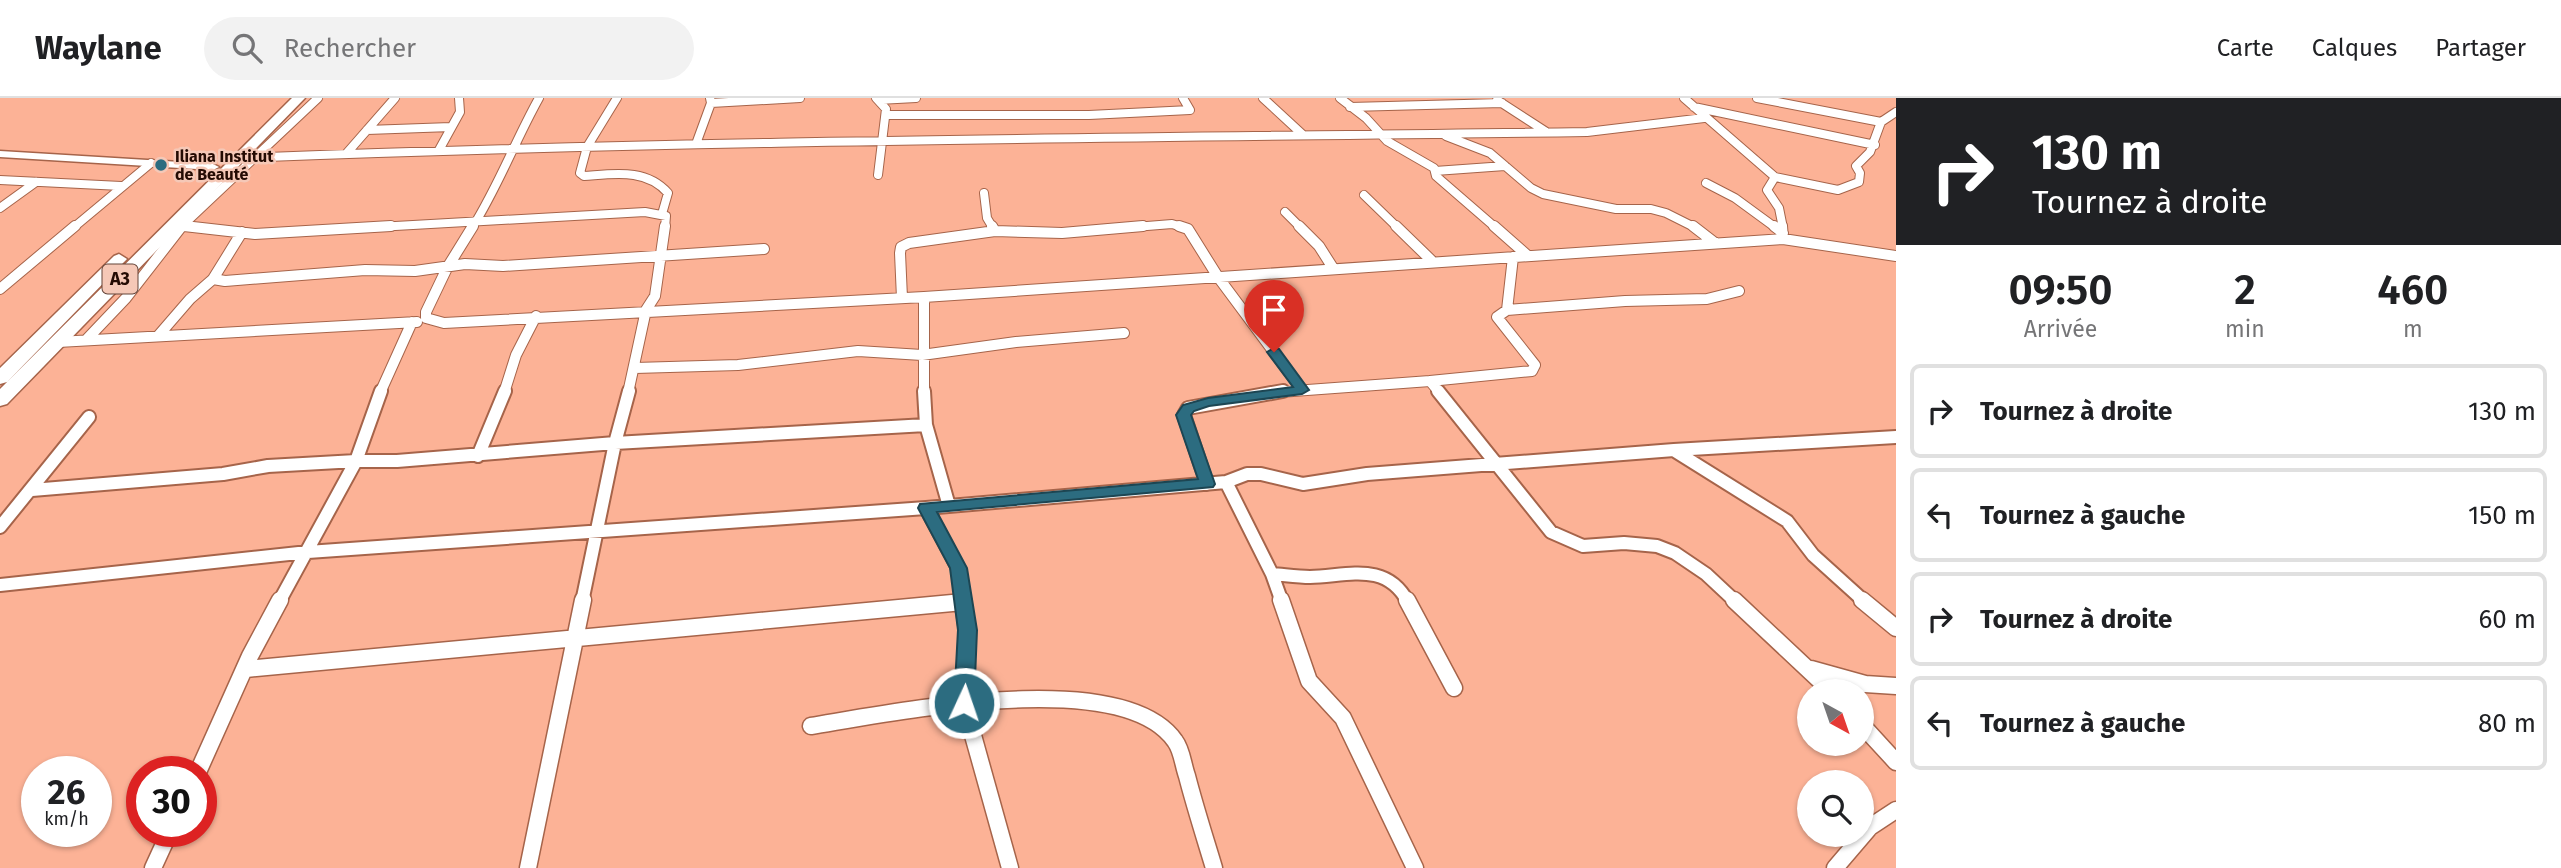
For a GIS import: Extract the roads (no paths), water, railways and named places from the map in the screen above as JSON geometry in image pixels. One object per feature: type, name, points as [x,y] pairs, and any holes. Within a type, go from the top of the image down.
[{"type":"main road","name":"A3","points":[[0,378],[282,98]]},
{"type":"main road","name":"A3","points":[[0,400],[242,161],[299,98]]},
{"type":"main road","points":[[213,167],[242,161]]},
{"type":"street","points":[[87,339],[126,298],[177,225],[242,161],[318,98]]},
{"type":"street","points":[[346,154],[395,98]]},
{"type":"street","points":[[439,150],[460,113],[459,98]]},
{"type":"street","points":[[431,321],[426,318],[426,312],[447,268],[478,221],[511,149],[539,98]]},
{"type":"street","points":[[617,98],[587,147],[580,173],[584,176],[645,176],[661,183],[668,192],[662,214]]},
{"type":"street","points":[[696,144],[710,100],[800,98]]},
{"type":"street","points":[[878,99],[916,98]]},
{"type":"street","points":[[886,115],[1039,116],[1189,110],[1183,98]]},
{"type":"street","points":[[1263,98],[1302,134]]},
{"type":"street","points":[[1340,98],[1397,148],[1436,171],[1505,166]]},
{"type":"street","points":[[1494,98],[1545,131]]},
{"type":"street","points":[[1684,98],[1775,177],[1830,188],[1846,189],[1859,183],[1860,173],[1856,166],[1866,161],[1875,145],[1881,122],[1896,112]]},
{"type":"street","points":[[1758,98],[1881,122]]},
{"type":"street","points":[[878,99],[886,109],[878,175]]},
{"type":"street","points":[[1349,107],[1502,103]]},
{"type":"street","points":[[1693,107],[1875,145]]},
{"type":"street","points":[[1039,116],[1043,138]]},
{"type":"street","points":[[242,161],[439,150],[696,144],[1587,132],[1704,118]]},
{"type":"street","points":[[367,130],[451,127]]},
{"type":"street","points":[[1440,134],[1490,153],[1531,188],[1543,194],[1616,209],[1651,209],[1666,213],[1698,229],[1714,243]]},
{"type":"street","points":[[2,155],[213,167]]},
{"type":"street","points":[[0,289],[151,163]]},
{"type":"street","points":[[1436,171],[1436,176],[1528,256]]},
{"type":"street","points":[[1775,177],[1766,190],[1779,204],[1784,224],[1783,236]]},
{"type":"street","points":[[0,180],[121,186]]},
{"type":"street","points":[[0,208],[36,182]]},
{"type":"street","points":[[1706,183],[1735,198],[1783,236]]},
{"type":"street","points":[[984,193],[988,218],[995,231]]},
{"type":"street","points":[[1364,195],[1432,261]]},
{"type":"street","points":[[177,225],[255,234],[645,212],[662,214],[667,219],[660,255],[661,268],[655,296],[646,310],[635,368],[615,443],[528,868]]},
{"type":"street","points":[[1285,212],[1319,246],[1334,268]]},
{"type":"street","points":[[902,298],[901,247],[909,243],[995,231],[1062,233],[1172,224],[1181,226],[1188,229],[1218,277],[1302,390]]},
{"type":"street","points":[[158,336],[190,299],[213,279],[243,232]]},
{"type":"street","points":[[58,342],[924,297],[1783,236],[1896,256]]},
{"type":"street","points":[[213,279],[225,281],[365,270],[415,271],[466,264],[503,266],[764,249]]},
{"type":"street","points":[[1507,310],[1513,257]]},
{"type":"street","points":[[1207,484],[1184,415],[1188,408],[1208,402],[1302,390],[1532,371],[1535,365],[1526,350],[1497,317],[1507,310],[1625,301],[1707,299],[1739,291]]},
{"type":"street","points":[[924,297],[922,355],[926,425],[949,506]]},
{"type":"street","points":[[478,456],[508,384],[516,355],[536,316]]},
{"type":"street","points":[[205,756],[250,656],[356,461],[380,392],[412,322]]},
{"type":"street","points":[[635,368],[738,365],[858,352],[922,355],[1016,342],[1124,333]]},
{"type":"street","points":[[1430,381],[1551,532],[1583,546],[1624,543],[1657,546],[1675,553],[1706,574],[1819,679]]},
{"type":"street","points":[[0,527],[89,417]]},
{"type":"street","points":[[32,490],[223,474],[268,466],[478,456],[615,443],[926,425]]},
{"type":"street","points":[[0,585],[308,552],[596,533],[1207,484],[1226,482],[1247,474],[1261,474],[1303,484],[1367,474],[1674,450],[1896,438]]},
{"type":"street","points":[[1674,450],[1787,521],[1796,530],[1804,546],[1825,567],[1896,628]]},
{"type":"street","points":[[1226,482],[1272,573],[1310,681],[1343,718],[1415,868]]},
{"type":"street","points":[[926,508],[958,568],[967,630],[964,703],[1010,868]]},
{"type":"street","points":[[1272,573],[1310,577],[1344,573],[1372,574],[1390,579],[1405,593],[1454,688]]},
{"type":"street","points":[[246,669],[963,602]]},
{"type":"street","points":[[1808,668],[1865,684],[1896,686]]},
{"type":"street","points":[[811,726],[964,703],[1078,699],[1124,705],[1151,715],[1175,739],[1214,868]]},
{"type":"street","points":[[1874,738],[1896,762]]},
{"type":"street","points":[[1835,868],[1882,816],[1896,810]]},
{"type":"street","points":[[153,868],[163,847]]},
{"type":"place","name":"Iliana Institut de Beauté","points":[[161,165]]}]
